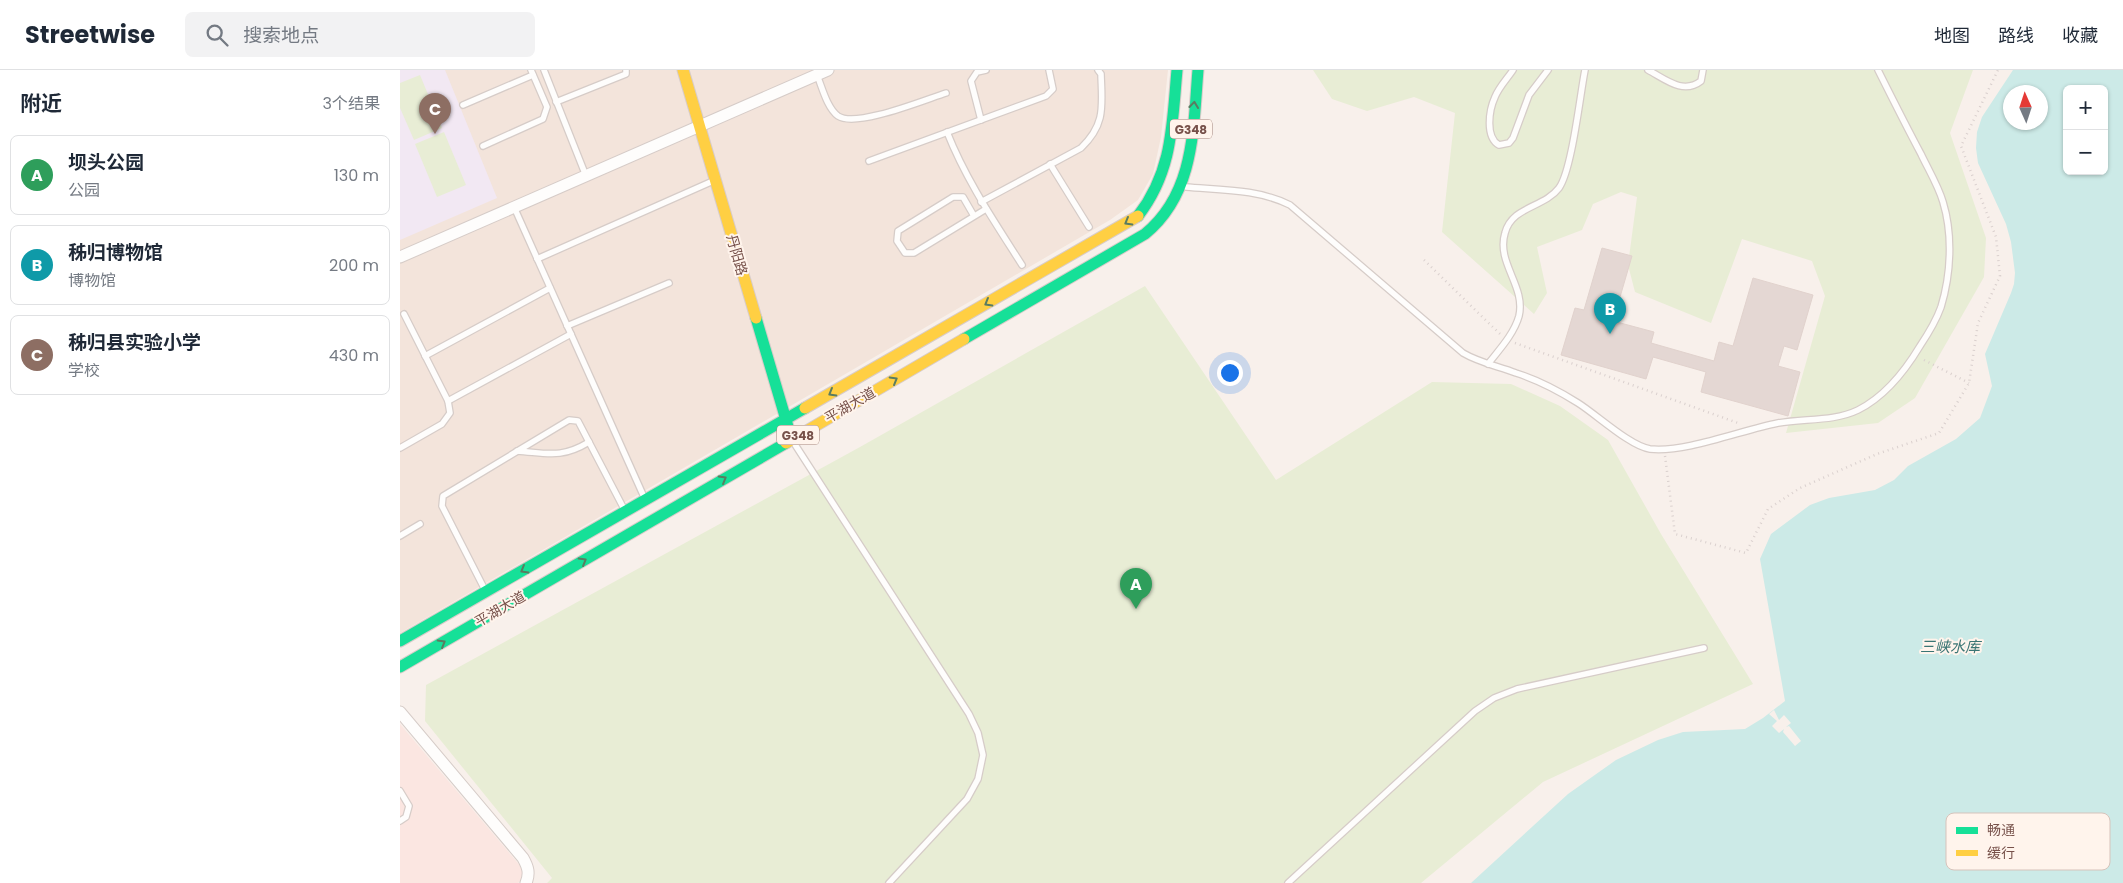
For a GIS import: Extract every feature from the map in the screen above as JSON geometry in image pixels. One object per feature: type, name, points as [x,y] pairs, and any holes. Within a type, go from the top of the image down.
[{"type":"main road","name":"丹阳路","points":[[683,70],[792,439]]},
{"type":"main road","name":"平湖大道","points":[[400,642],[626,511],[647,503],[786,419],[1137,217],[1163,186],[1177,70]]},
{"type":"main road","name":"G348","points":[[1177,187],[1185,172],[1198,70]]},
{"type":"main road","name":"平湖大道","points":[[400,667],[653,516],[792,439],[1145,234],[1162,218],[1177,196],[1177,187]]},
{"type":"street","points":[[400,257],[828,70]]},
{"type":"street","points":[[400,712],[528,866],[529,874],[526,883]]},
{"type":"lane","points":[[544,70],[586,176]]},
{"type":"lane","points":[[556,102],[626,74],[626,70]]},
{"type":"lane","points":[[981,120],[971,81],[977,72],[986,70]]},
{"type":"lane","points":[[869,161],[1046,96],[1053,89],[1048,70]]},
{"type":"lane","points":[[981,202],[1081,148],[1092,138],[1100,122],[1102,110],[1101,74],[1098,70]]},
{"type":"lane","points":[[1513,70],[1498,90],[1492,104],[1490,132],[1494,142],[1499,146],[1509,143],[1513,138],[1530,95],[1548,70]]},
{"type":"lane","points":[[1488,364],[1515,327],[1520,304],[1519,293],[1505,261],[1502,246],[1505,232],[1511,220],[1521,212],[1552,196],[1564,180],[1585,70]]},
{"type":"lane","points":[[1648,70],[1683,87],[1690,87],[1701,81],[1703,70]]},
{"type":"lane","points":[[1177,187],[1263,194],[1290,205],[1452,345],[1475,360],[1519,374],[1558,391],[1632,442],[1648,449],[1665,450],[1769,425],[1837,416],[1857,410],[1874,401],[1889,388],[1914,357],[1933,324],[1940,307],[1947,271],[1949,236],[1947,217],[1936,184],[1878,70]]},
{"type":"lane","points":[[463,105],[532,73],[547,107],[543,119],[483,146]]},
{"type":"lane","points":[[817,75],[832,109],[846,119],[865,119],[946,93]]},
{"type":"lane","points":[[947,132],[959,162],[981,202],[1022,265]]},
{"type":"lane","points":[[1050,164],[1089,227]]},
{"type":"lane","points":[[537,259],[715,180]]},
{"type":"lane","points":[[974,216],[963,197],[953,197],[898,231],[897,241],[905,253],[914,253],[986,209]]},
{"type":"lane","points":[[514,207],[647,503]]},
{"type":"lane","points":[[567,326],[669,283]]},
{"type":"lane","points":[[425,356],[550,288]]},
{"type":"lane","points":[[400,448],[442,424],[450,414],[448,401],[404,314]]},
{"type":"lane","points":[[448,401],[571,334]]},
{"type":"lane","points":[[487,592],[442,506],[443,496],[569,420],[578,421],[626,511]]},
{"type":"lane","points":[[792,439],[969,714],[978,733],[983,756],[978,779],[967,800],[889,883]]},
{"type":"lane","points":[[517,451],[564,454],[574,451],[589,442]]},
{"type":"lane","points":[[400,536],[420,524]]},
{"type":"lane","points":[[1288,883],[1475,711],[1494,698],[1517,689],[1704,648]]},
{"type":"lane","points":[[400,791],[409,806],[406,817],[400,820]]},
{"type":"path","points":[[1424,260],[1506,340],[1741,424]]},
{"type":"path","points":[[1924,360],[1969,383]]},
{"type":"path","points":[[1665,450],[1675,534],[1746,553]]},
{"type":"shaded area","points":[[400,70],[1168,70],[1161,137],[1153,174],[1138,200],[1110,220],[400,633]]},
{"type":"shaded area","points":[[400,70],[445,70],[497,198],[400,240]]},
{"type":"shaded area","points":[[400,724],[522,868],[523,879],[518,883],[400,883]]},
{"type":"green space","points":[[1313,70],[1973,70],[1950,133],[1986,238],[1984,277],[1915,398],[1878,423],[1786,433],[1825,296],[1812,261],[1742,239],[1711,323],[1635,292],[1628,265],[1637,197],[1621,192],[1593,204],[1582,230],[1537,247],[1547,293],[1534,314],[1442,232],[1455,113],[1414,97],[1367,111],[1332,99]]},
{"type":"green space","points":[[420,75],[442,128],[414,140],[400,108],[400,83]]},
{"type":"green space","points":[[444,132],[466,185],[437,197],[415,144]]},
{"type":"green space","points":[[1145,286],[1276,480],[1432,382],[1511,384],[1560,406],[1608,440],[1661,534],[1753,684],[1543,782],[1421,883],[547,883],[552,878],[425,721],[426,685],[860,447]]},
{"type":"water","name":"三峡水库","points":[[2013,70],[2123,70],[2123,883],[1471,883],[1568,794],[1616,760],[1658,740],[1683,732],[1745,729],[1785,701],[1760,559],[1771,534],[1810,505],[1829,498],[1875,490],[1894,480],[1908,466],[1956,439],[1980,418],[1992,386],[1985,354],[2011,293],[2015,273],[2011,242],[2006,224],[1978,163],[1976,148],[1977,132],[1982,117],[2003,85],[2003,130],[2048,130],[2048,85],[2003,85]]},
{"type":"pier","points":[[1774,710],[1779,720],[1784,715],[1791,723],[1786,727],[1789,726],[1801,741],[1795,746],[1783,732],[1784,729],[1779,733],[1772,726],[1777,721],[1769,714]]},
{"type":"building","points":[[1602,248],[1632,256],[1613,321],[1654,332],[1651,343],[1714,361],[1719,342],[1733,346],[1753,278],[1813,295],[1797,350],[1784,346],[1778,366],[1800,372],[1788,416],[1701,392],[1706,372],[1653,357],[1646,379],[1561,355],[1575,308],[1584,310]]},
{"type":"traffic: fast","points":[[1138,216],[1150,199],[1158,182],[1169,146],[1177,70]]},
{"type":"traffic: fast","points":[[964,339],[1145,234],[1161,218],[1174,199],[1188,159],[1195,115],[1198,70]]},
{"type":"traffic: fast","points":[[756,318],[789,430]]},
{"type":"traffic: fast","points":[[400,641],[805,408]]},
{"type":"traffic: fast","points":[[400,667],[786,443]]},
{"type":"traffic: slow","points":[[683,70],[756,318]]},
{"type":"traffic: slow","points":[[805,408],[1138,216]]},
{"type":"traffic: slow","points":[[786,443],[964,339]]},
{"type":"place","name":"秭归县实验小学","points":[[435,134]]},
{"type":"place","name":"秭归博物馆","points":[[1610,334]]},
{"type":"place","name":"坝头公园","points":[[1136,609]]}]
